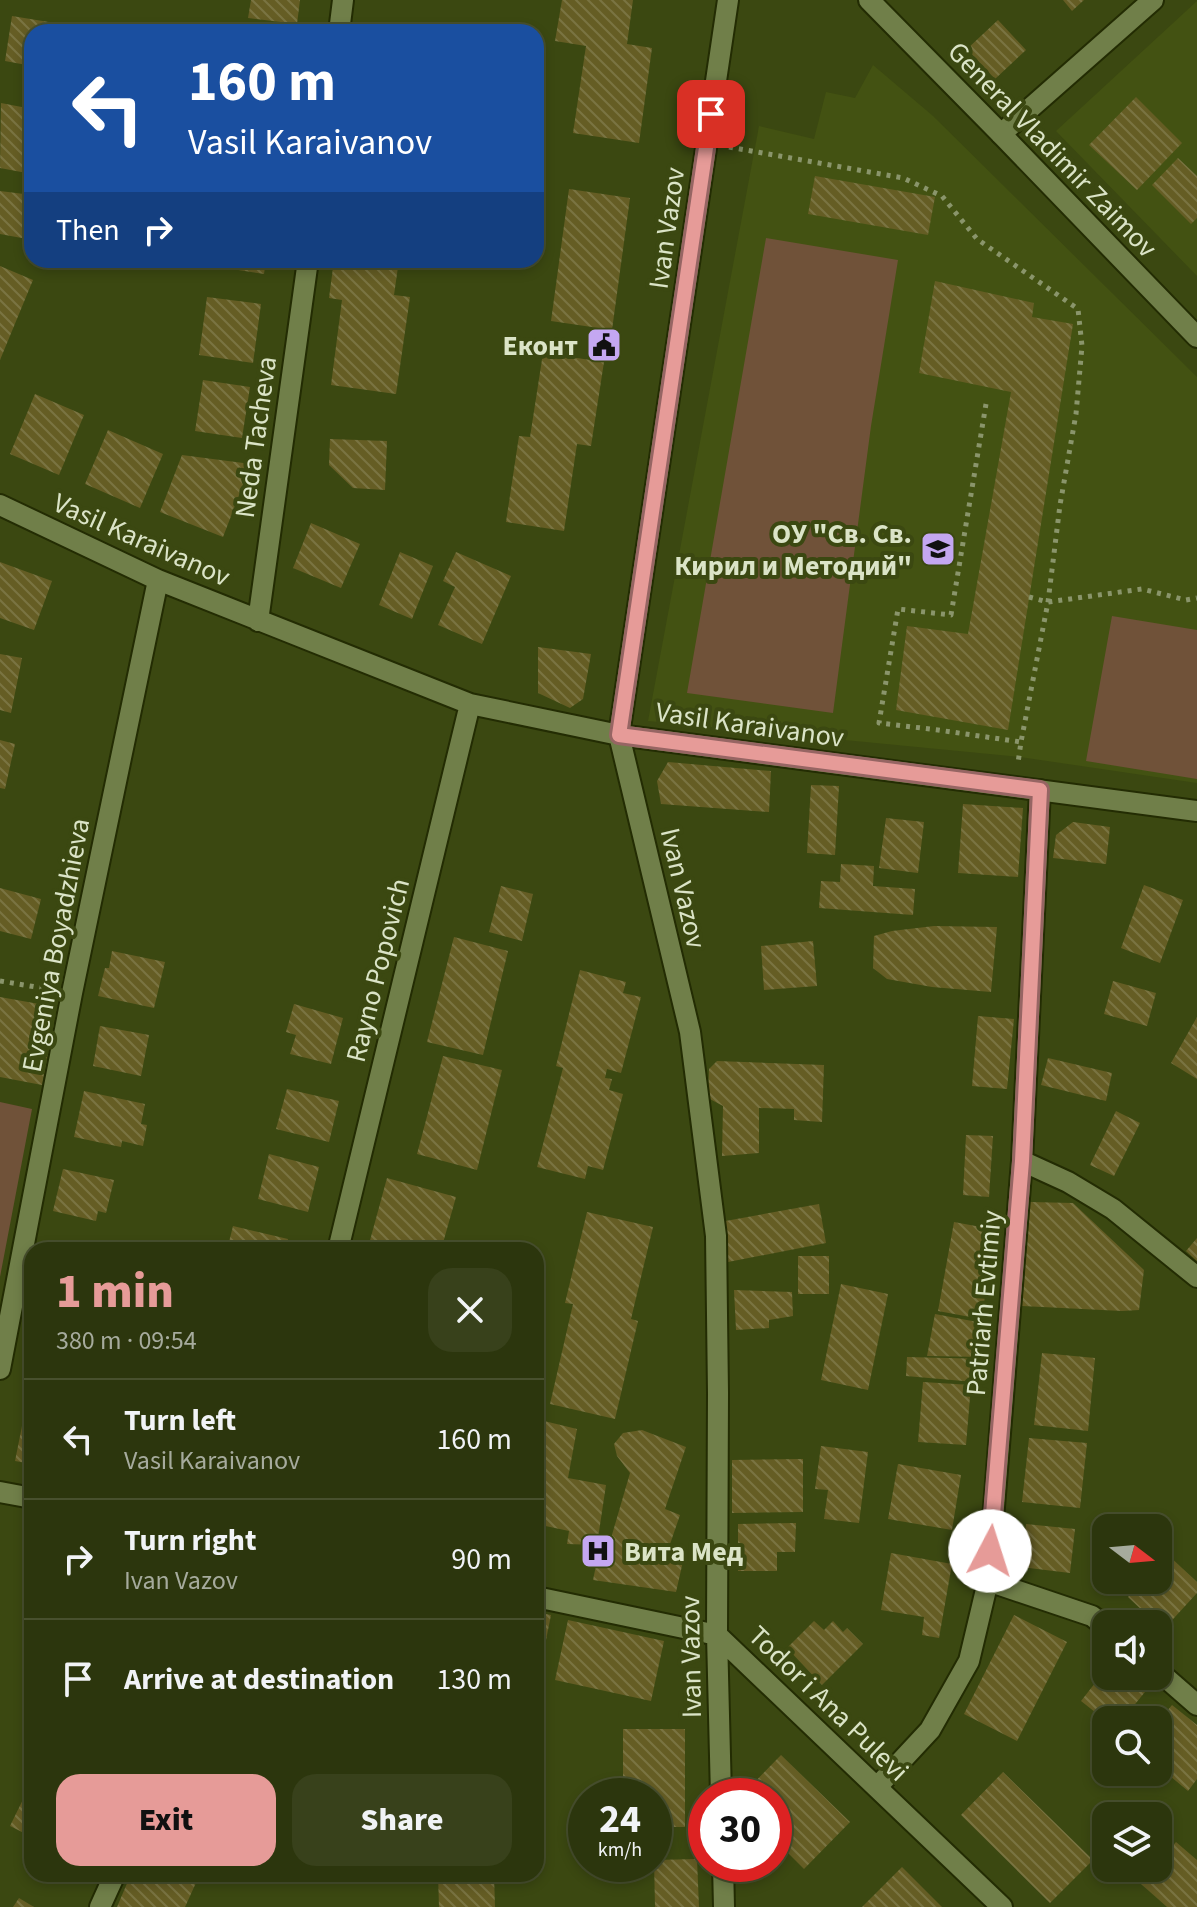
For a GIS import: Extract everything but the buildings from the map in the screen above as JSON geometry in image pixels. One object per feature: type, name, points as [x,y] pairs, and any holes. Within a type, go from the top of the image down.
[{"type":"street","points":[[340,24],[343,0]]},
{"type":"street","name":"Ivan Vazov","points":[[721,1778],[716,1236],[690,1032],[619,735],[728,0]]},
{"type":"street","name":"General Vladimir Zaimov","points":[[869,0],[1197,337]]},
{"type":"street","points":[[1001,134],[1153,0]]},
{"type":"street","name":"Neda Tacheva","points":[[258,621],[307,268]]},
{"type":"street","name":"Vasil Karaivanov","points":[[0,505],[158,580],[470,704],[619,735],[1197,811]]},
{"type":"street","name":"Evgeniya Boyadzhieva","points":[[24,1242],[72,993],[158,580]]},
{"type":"street","name":"Rayno Popovich","points":[[340,1242],[470,704]]},
{"type":"street","name":"Patriarh Evtimiy","points":[[877,1787],[930,1730],[969,1661],[988,1581],[1022,1161],[1040,790]]},
{"type":"street","points":[[1022,1161],[1068,1182],[1113,1209],[1197,1277]]},
{"type":"street","name":"Evgeniya Boyadzhieva","points":[[0,1369],[24,1244]]},
{"type":"street","points":[[0,1492],[24,1496]]},
{"type":"street","points":[[988,1581],[1092,1616]]},
{"type":"street","name":"Todor i Ana Pulevi","points":[[544,1599],[717,1635],[1002,1907]]},
{"type":"street","points":[[1172,1683],[1197,1705]]},
{"type":"street","points":[[100,1907],[111,1882]]},
{"type":"street","points":[[723,1882],[724,1907]]},
{"type":"path","points":[[707,143],[903,178],[942,196],[977,239],[1078,309],[1082,346],[1076,414],[1060,505],[1048,602],[1013,788]]},
{"type":"path","points":[[986,404],[951,615],[898,609],[879,723],[1021,742]]},
{"type":"path","points":[[1029,597],[1048,602],[1142,589],[1186,600],[1197,598]]},
{"type":"path","points":[[0,981],[72,993]]},
{"type":"shaded area","points":[[1197,1],[1197,276],[1056,131]]},
{"type":"shaded area","name":"ОУ \"Св. Св. Кирил и Методий\"","points":[[873,65],[933,116],[1197,377],[1197,783],[1020,757],[648,721],[759,126],[814,139],[826,92],[855,98]]},
{"type":"shaded area","points":[[766,238],[898,260],[871,426],[833,713],[687,693]]},
{"type":"shaded area","points":[[1112,616],[1197,630],[1197,779],[1086,761]]},
{"type":"shaded area","points":[[0,1102],[32,1109],[0,1277]]},
{"type":"place","name":"Еконт","points":[[604,345]]},
{"type":"place","name":"ОУ \"Св. Св. Кирил и Методий\"","points":[[938,549]]},
{"type":"place","name":"Вита Мед","points":[[598,1551]]},
{"type":"route","points":[[711,114],[619,735],[1040,790],[1022,1161],[990,1551]]}]
